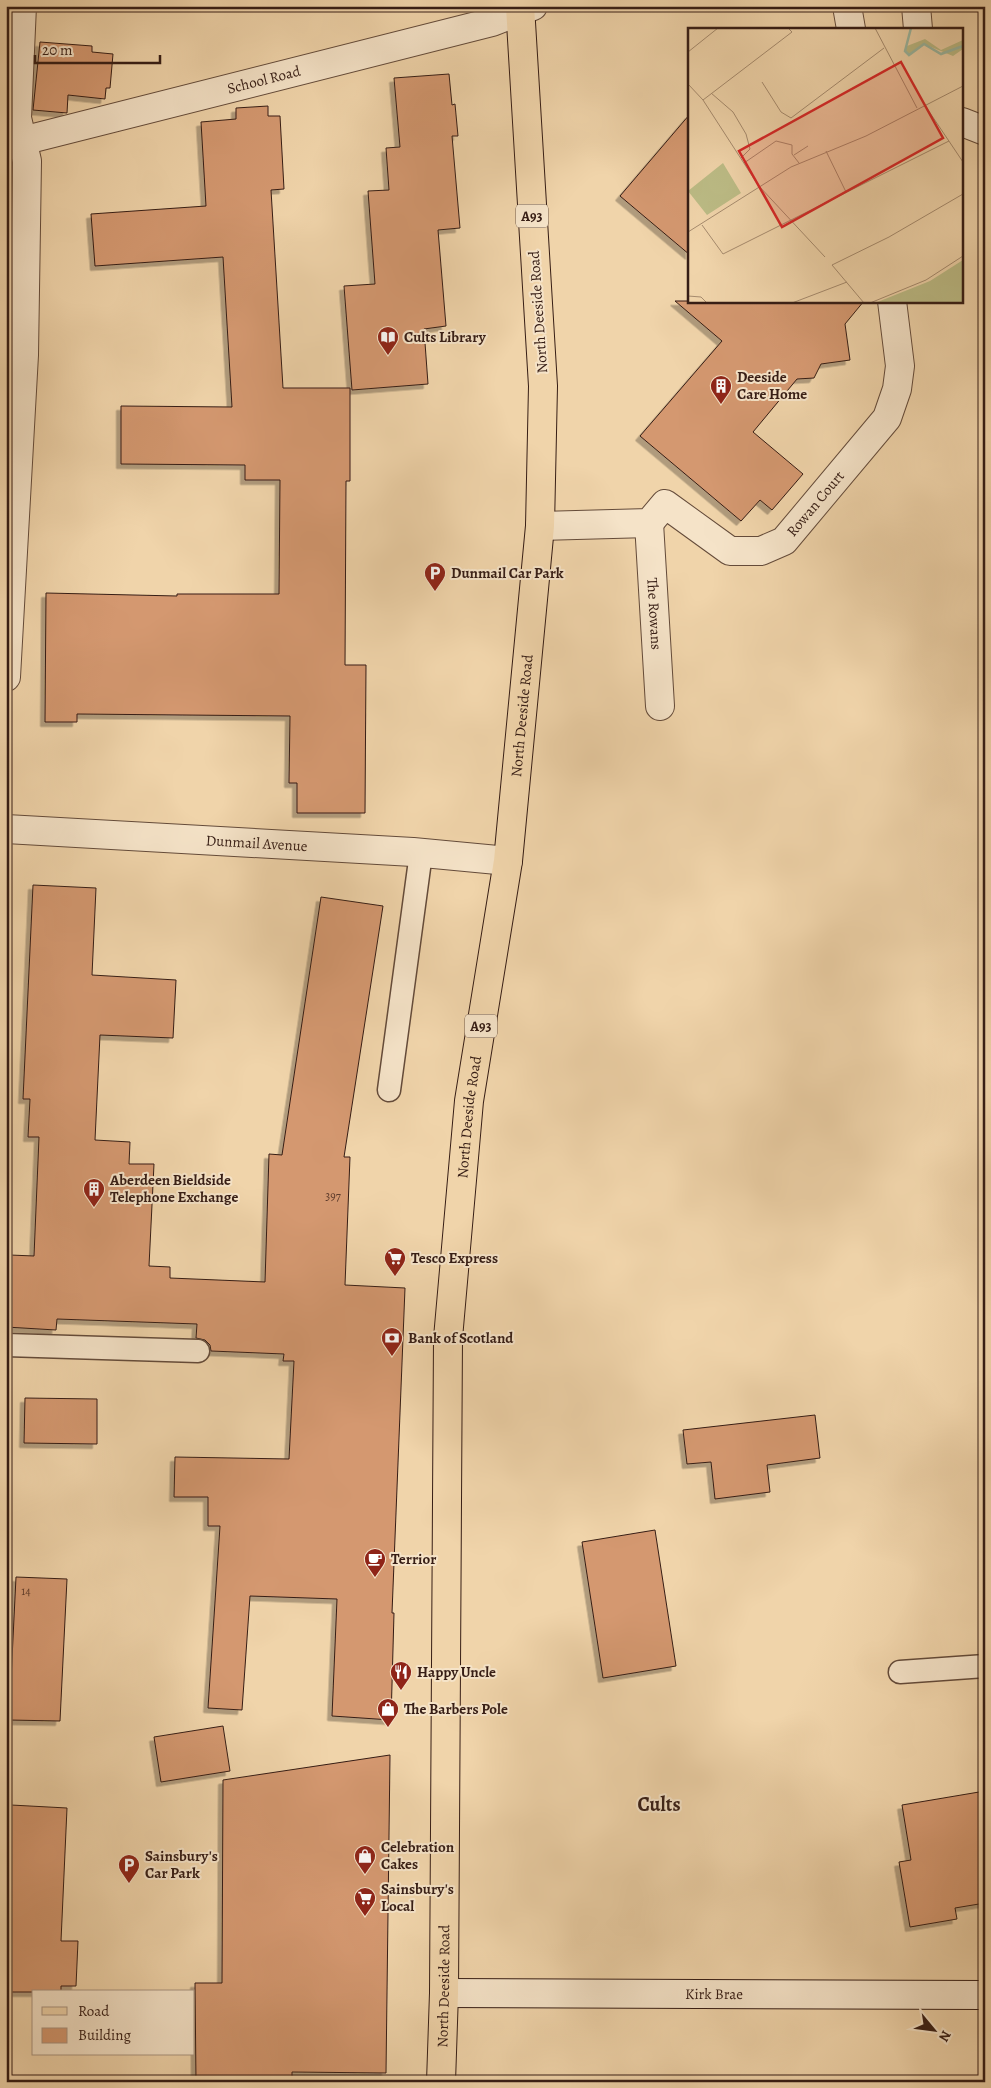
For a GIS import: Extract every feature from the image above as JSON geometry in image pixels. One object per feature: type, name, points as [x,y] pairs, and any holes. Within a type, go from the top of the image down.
[{"type":"main road","name":"North Deeside Road","points":[[441,2082],[444,1993],[448,1338],[469,1101],[508,861],[540,526],[543,386],[525,8]]},
{"type":"street","points":[[6,677],[15,355],[26,162],[14,142],[17,118],[22,6]]},
{"type":"street","points":[[847,6],[851,28]]},
{"type":"street","points":[[916,6],[918,28]]},
{"type":"street","name":"School Road","points":[[14,142],[492,22],[525,8]]},
{"type":"street","points":[[964,123],[985,131]]},
{"type":"street","name":"Rowan Court","points":[[649,523],[665,504],[730,551],[762,551],[784,541],[888,418],[897,389],[900,366],[892,302]]},
{"type":"street","points":[[540,526],[649,523]]},
{"type":"street","name":"The Rowans","points":[[649,523],[660,706]]},
{"type":"street","name":"Dunmail Avenue","points":[[6,829],[421,853],[508,861]]},
{"type":"street","name":"Kirk Brae","points":[[444,1993],[985,1995]]},
{"type":"lane","points":[[389,1090],[421,853]]},
{"type":"lane","points":[[6,1345],[198,1351]]},
{"type":"lane","points":[[900,1672],[985,1666]]},
{"type":"building","points":[[40,42],[92,46],[92,52],[113,54],[110,88],[106,88],[105,99],[68,95],[67,113],[33,110]]},
{"type":"building","points":[[449,74],[452,105],[455,104],[458,136],[452,136],[460,228],[438,230],[446,326],[424,329],[428,384],[352,390],[344,286],[375,284],[368,191],[389,190],[386,148],[400,147],[394,78]]},
{"type":"building","points":[[268,106],[268,116],[280,116],[284,189],[271,190],[283,388],[350,388],[350,481],[346,481],[345,665],[366,665],[365,813],[297,813],[297,783],[289,783],[290,716],[77,714],[77,722],[45,722],[46,593],[177,596],[177,594],[279,594],[280,480],[245,480],[245,465],[121,464],[121,406],[232,407],[223,257],[95,266],[91,214],[206,206],[201,122],[236,119],[236,108]]},
{"type":"building","points":[[688,116],[688,253],[620,196]]},
{"type":"building","name":"Deeside Care Home","points":[[675,301],[863,302],[845,324],[850,360],[821,364],[814,378],[797,379],[753,432],[803,474],[772,510],[760,500],[741,521],[640,436],[722,341]]},
{"type":"building","points":[[33,885],[96,888],[92,975],[176,980],[173,1038],[100,1035],[95,1140],[130,1142],[129,1164],[154,1164],[149,1266],[170,1267],[170,1278],[265,1282],[269,1154],[282,1155],[321,897],[383,906],[344,1157],[350,1157],[345,1285],[405,1288],[392,1613],[394,1613],[391,1720],[332,1716],[337,1599],[250,1596],[242,1710],[208,1708],[220,1526],[208,1526],[208,1497],[174,1497],[175,1457],[289,1459],[294,1361],[283,1361],[284,1354],[211,1351],[210,1345],[205,1340],[196,1338],[197,1324],[57,1319],[56,1330],[6,1327],[10,1255],[34,1256],[39,1137],[28,1137],[30,1099],[23,1099]]},
{"type":"building","points":[[25,1398],[97,1399],[97,1444],[24,1443]]},
{"type":"building","points":[[815,1415],[820,1458],[767,1465],[770,1492],[715,1499],[711,1462],[687,1464],[683,1430]]},
{"type":"building","points":[[655,1530],[676,1666],[603,1678],[582,1542]]},
{"type":"building","points":[[16,1577],[67,1579],[60,1721],[9,1720]]},
{"type":"building","points":[[223,1726],[230,1771],[161,1782],[154,1737]]},
{"type":"building","points":[[390,1755],[386,2073],[292,2072],[292,2082],[196,2082],[195,1983],[222,1983],[223,1780]]},
{"type":"building","points":[[985,1791],[985,1903],[955,1908],[957,1919],[910,1927],[899,1862],[911,1860],[902,1805]]},
{"type":"building","points":[[11,1805],[67,1808],[61,1941],[78,1941],[76,1986],[61,1986],[61,1990],[6,1992],[10,1883],[7,1883]]},
{"type":"place","name":"Cults Library","points":[[388,356]]},
{"type":"place","name":"Deeside Care Home","points":[[721,405]]},
{"type":"place","name":"Dunmail Car Park","points":[[435,592]]},
{"type":"place","name":"Aberdeen Bieldside Telephone Exchange","points":[[94,1208]]},
{"type":"place","name":"Tesco Express","points":[[395,1277]]},
{"type":"place","name":"Bank of Scotland","points":[[392,1357]]},
{"type":"place","name":"Terrior","points":[[375,1578]]},
{"type":"place","name":"Happy Uncle","points":[[401,1691]]},
{"type":"place","name":"The Barbers Pole","points":[[388,1728]]},
{"type":"place","name":"Celebration Cakes","points":[[365,1875]]},
{"type":"place","name":"Sainsbury's Car Park","points":[[129,1884]]},
{"type":"place","name":"Sainsbury's Local","points":[[365,1917]]},
{"type":"district","name":"Cults","points":[[659,1804]]}]
